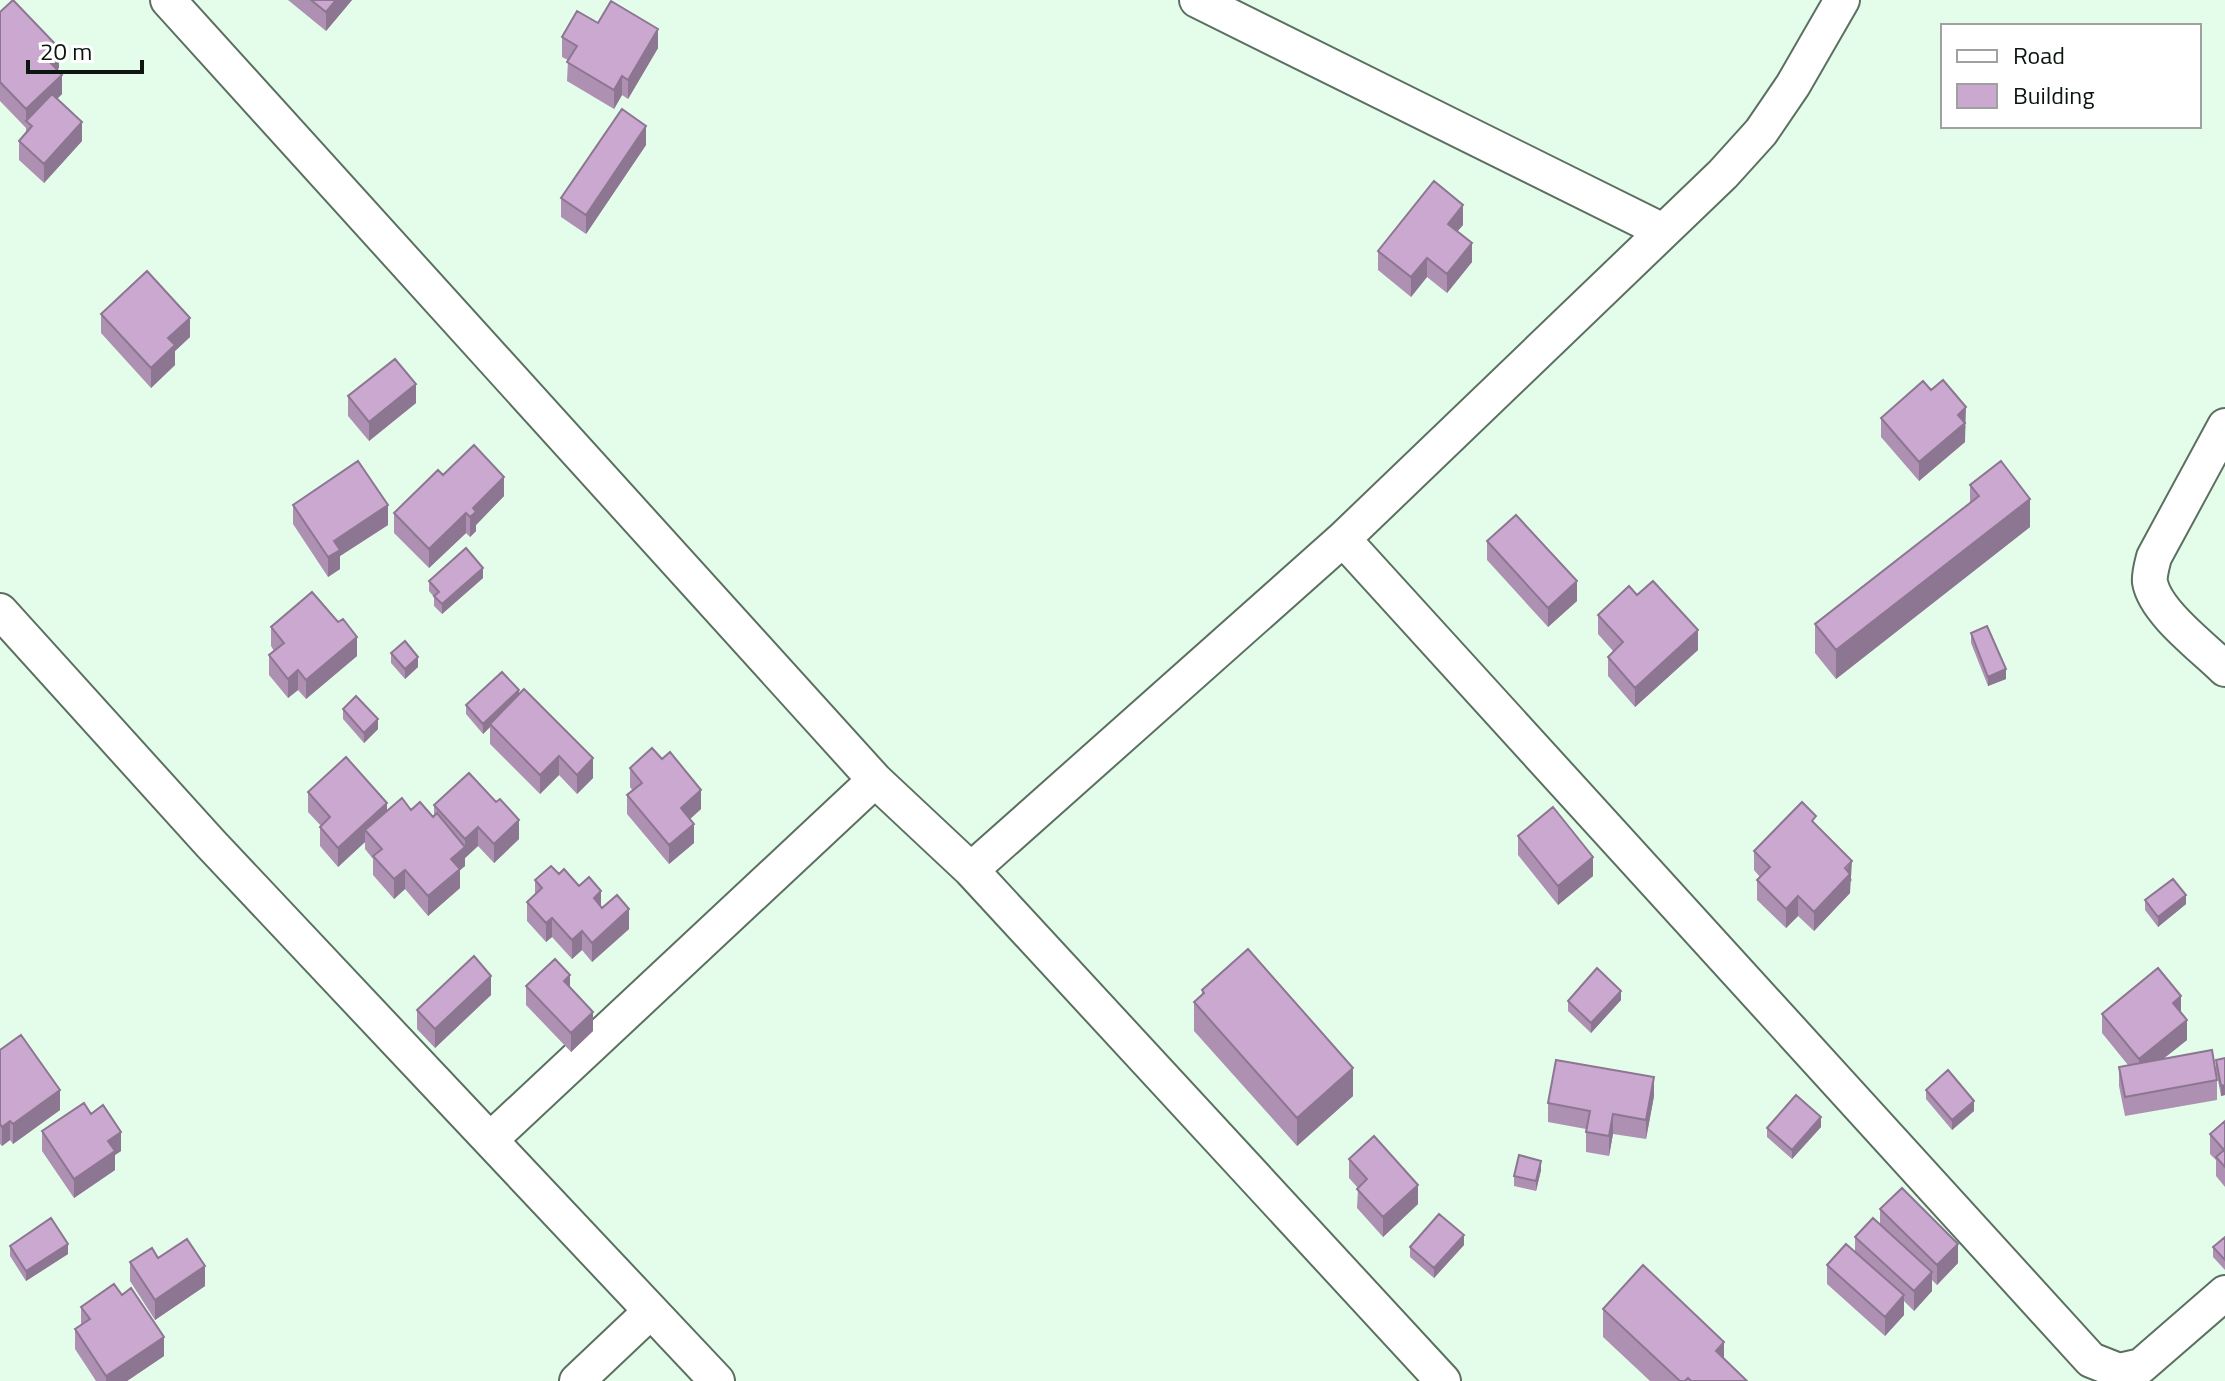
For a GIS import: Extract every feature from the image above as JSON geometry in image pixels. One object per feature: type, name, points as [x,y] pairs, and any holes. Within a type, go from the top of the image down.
[{"type":"street","points":[[168,0],[875,780],[971,870],[1443,1381]]},
{"type":"street","points":[[1197,0],[1663,231]]},
{"type":"street","points":[[971,870],[1343,539],[1723,174],[1761,132],[1793,85],[1842,0]]},
{"type":"street","points":[[2225,426],[2154,557],[2149,580],[2155,598],[2165,611],[2225,669]]},
{"type":"street","points":[[1343,539],[2091,1360],[2119,1371],[2141,1366],[2225,1293]]},
{"type":"street","points":[[0,611],[211,844],[717,1381]]},
{"type":"street","points":[[490,1140],[875,780]]},
{"type":"street","points":[[577,1381],[651,1311]]},
{"type":"building","points":[[13,0],[59,48],[47,59],[62,75],[26,109],[0,82],[0,12]]},
{"type":"building","points":[[311,0],[336,0],[326,12]]},
{"type":"building","points":[[611,1],[658,29],[628,80],[622,76],[614,90],[567,62],[577,46],[562,37],[577,11],[598,23]]},
{"type":"building","points":[[52,94],[82,122],[44,164],[19,141],[32,126],[26,121]]},
{"type":"building","points":[[622,109],[646,126],[586,215],[561,198]]},
{"type":"building","points":[[1434,181],[1463,205],[1448,224],[1472,243],[1447,274],[1427,258],[1411,277],[1378,251]]},
{"type":"building","points":[[147,271],[190,318],[168,338],[175,345],[151,368],[101,314]]},
{"type":"building","points":[[395,359],[416,384],[369,422],[348,396]]},
{"type":"building","points":[[1943,380],[1966,407],[1958,415],[1965,423],[1919,462],[1881,418],[1923,381],[1931,390]]},
{"type":"building","points":[[474,445],[504,477],[473,508],[476,512],[470,517],[466,513],[429,549],[394,513],[438,470],[443,475]]},
{"type":"building","points":[[358,461],[388,505],[334,541],[340,550],[328,557],[293,505]]},
{"type":"building","points":[[2001,461],[2030,499],[1836,650],[1815,624],[1979,496],[1970,485]]},
{"type":"building","points":[[1516,515],[1577,581],[1548,608],[1487,541]]},
{"type":"building","points":[[466,548],[483,568],[442,604],[434,596],[439,592],[429,581]]},
{"type":"building","points":[[1653,581],[1698,630],[1635,688],[1608,657],[1623,642],[1598,615],[1629,586],[1637,595]]},
{"type":"building","points":[[312,592],[338,622],[343,619],[357,637],[306,680],[298,670],[288,679],[269,655],[284,643],[271,627]]},
{"type":"building","points":[[1987,626],[2006,669],[1988,677],[1971,633]]},
{"type":"building","points":[[405,641],[418,657],[405,669],[391,653]]},
{"type":"building","points":[[502,672],[519,690],[483,724],[466,705]]},
{"type":"building","points":[[524,689],[593,758],[577,775],[559,756],[540,775],[490,724]]},
{"type":"building","points":[[356,696],[378,719],[364,733],[343,709]]},
{"type":"building","points":[[652,748],[662,759],[670,752],[701,790],[681,808],[694,824],[669,845],[627,795],[642,783],[630,768]]},
{"type":"building","points":[[346,757],[387,803],[338,848],[320,827],[330,817],[308,792]]},
{"type":"building","points":[[469,773],[496,802],[500,799],[519,820],[494,844],[478,827],[465,839],[434,805]]},
{"type":"building","points":[[402,798],[411,810],[420,802],[433,817],[437,813],[465,847],[451,859],[460,869],[428,896],[405,870],[394,879],[373,856],[382,849],[365,830]]},
{"type":"building","points":[[1802,802],[1816,816],[1812,821],[1852,861],[1845,868],[1850,874],[1814,912],[1798,896],[1786,909],[1757,880],[1770,867],[1754,851]]},
{"type":"building","points":[[1553,807],[1593,857],[1558,886],[1518,836]]},
{"type":"building","points":[[551,866],[559,874],[564,869],[579,886],[589,877],[601,891],[594,898],[602,908],[617,895],[629,909],[592,943],[582,931],[572,940],[552,918],[546,923],[527,902],[542,888],[535,880]]},
{"type":"building","points":[[2173,879],[2186,895],[2158,917],[2145,900]]},
{"type":"building","points":[[1248,949],[1353,1068],[1297,1118],[1194,1002],[1204,993],[1202,990]]},
{"type":"building","points":[[474,956],[491,976],[435,1029],[417,1010]]},
{"type":"building","points":[[555,959],[570,975],[564,981],[593,1012],[571,1033],[526,986]]},
{"type":"building","points":[[1597,968],[1621,991],[1591,1023],[1568,1001]]},
{"type":"building","points":[[2158,968],[2181,996],[2173,1003],[2187,1020],[2139,1059],[2102,1014]]},
{"type":"building","points":[[21,1035],[60,1090],[13,1124],[10,1121],[2,1127],[0,1050]]},
{"type":"building","points":[[2212,1050],[2217,1080],[2125,1097],[2119,1067]]},
{"type":"building","points":[[2225,1058],[2225,1085],[2221,1086],[2216,1060]]},
{"type":"building","points":[[1556,1060],[1654,1077],[1646,1120],[1613,1114],[1609,1136],[1586,1132],[1590,1111],[1548,1103]]},
{"type":"building","points":[[1948,1070],[1974,1101],[1952,1120],[1926,1090]]},
{"type":"building","points":[[1796,1095],[1821,1117],[1792,1150],[1767,1128]]},
{"type":"building","points":[[84,1103],[91,1114],[103,1105],[121,1132],[108,1141],[115,1151],[74,1179],[42,1131]]},
{"type":"building","points":[[2225,1121],[2225,1167],[2216,1157],[2224,1150],[2210,1134]]},
{"type":"building","points":[[1374,1136],[1418,1185],[1383,1217],[1357,1189],[1367,1179],[1349,1159]]},
{"type":"building","points":[[1519,1155],[1541,1161],[1536,1181],[1514,1176]]},
{"type":"building","points":[[1902,1188],[1958,1244],[1937,1265],[1880,1209]]},
{"type":"building","points":[[1439,1214],[1464,1235],[1434,1268],[1410,1247]]},
{"type":"building","points":[[51,1218],[68,1244],[26,1271],[10,1246]]},
{"type":"building","points":[[1873,1218],[1932,1272],[1914,1291],[1855,1237]]},
{"type":"building","points":[[2225,1237],[2225,1260],[2213,1247]]},
{"type":"building","points":[[187,1239],[205,1266],[155,1300],[130,1262],[152,1248],[158,1258]]},
{"type":"building","points":[[1846,1244],[1904,1295],[1885,1317],[1827,1265]]},
{"type":"building","points":[[1643,1265],[1724,1342],[1716,1351],[1747,1381],[1691,1381],[1688,1378],[1680,1381],[1603,1309]]},
{"type":"building","points":[[114,1284],[122,1295],[131,1288],[164,1337],[106,1376],[75,1329],[90,1319],[81,1307]]}]
